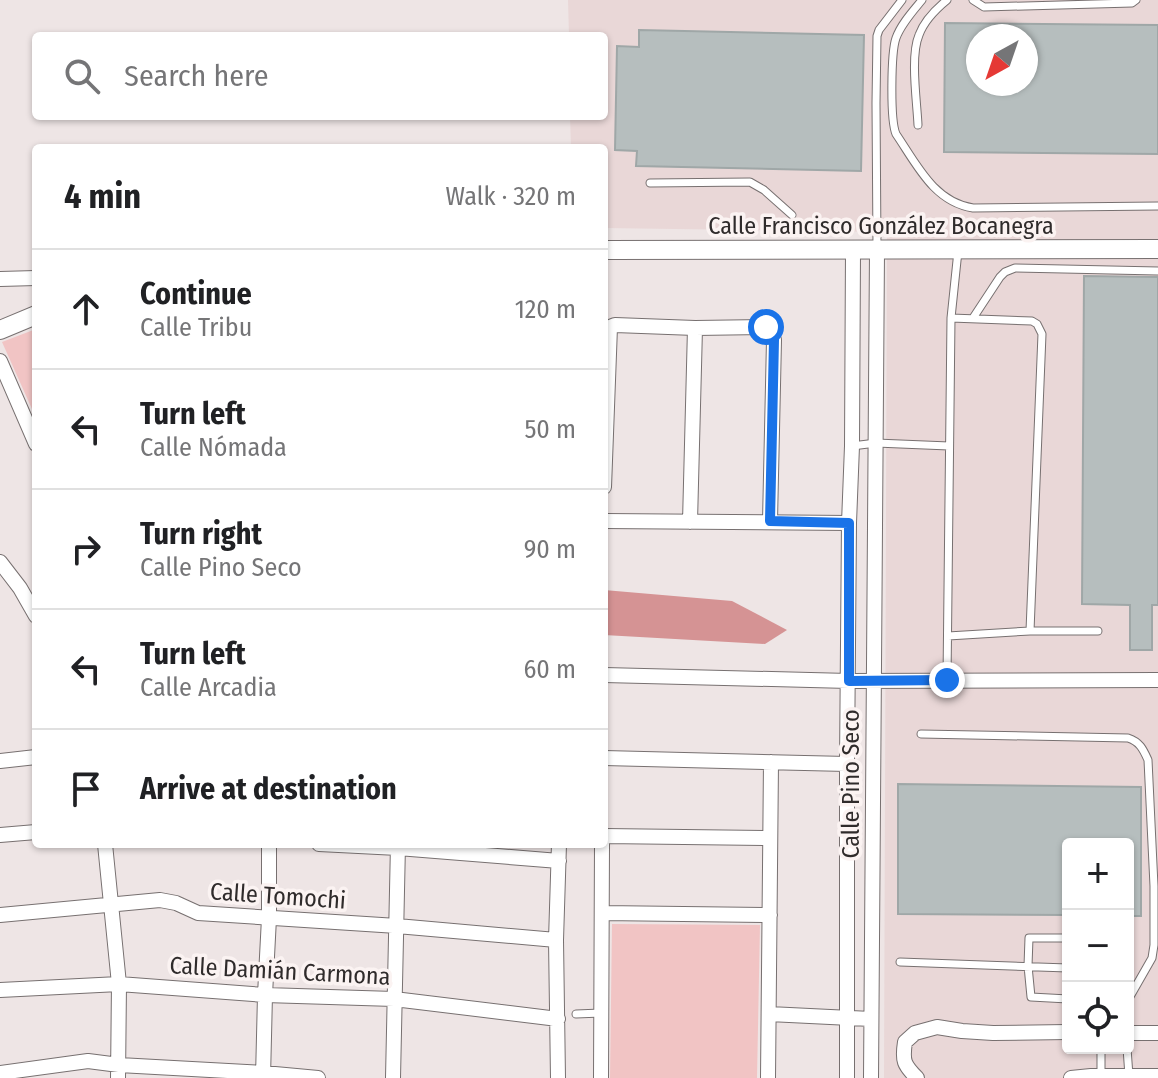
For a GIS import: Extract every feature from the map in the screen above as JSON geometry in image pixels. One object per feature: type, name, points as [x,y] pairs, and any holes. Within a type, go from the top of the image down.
[{"type":"street","name":"Calle Francisco González Bocanegra","points":[[608,250],[1158,249]]},
{"type":"street","name":"Calle Pino Seco","points":[[847,1078],[853,251]]},
{"type":"street","name":"Calle Pino Seco","points":[[871,1078],[877,251]]},
{"type":"street","points":[[0,279],[32,278]]},
{"type":"street","points":[[0,330],[32,317]]},
{"type":"street","points":[[608,380],[610,327],[615,325],[770,329],[774,340],[770,521]]},
{"type":"street","points":[[690,522],[695,328]]},
{"type":"street","points":[[0,361],[32,435]]},
{"type":"street","points":[[608,521],[849,523]]},
{"type":"street","points":[[0,562],[32,609]]},
{"type":"street","points":[[608,675],[849,681],[1158,680]]},
{"type":"street","points":[[1,756],[32,757]]},
{"type":"street","points":[[608,758],[847,764]]},
{"type":"street","points":[[768,1078],[771,762]]},
{"type":"street","points":[[0,835],[32,832]]},
{"type":"street","points":[[608,836],[770,838]]},
{"type":"street","points":[[105,848],[119,984],[119,1072]]},
{"type":"street","points":[[263,1075],[269,848]]},
{"type":"street","points":[[393,1078],[398,848]]},
{"type":"street","points":[[419,848],[559,861]]},
{"type":"street","points":[[558,1078],[556,940],[559,848]]},
{"type":"street","points":[[601,1078],[602,848]]},
{"type":"street","name":"Calle Tomochi","points":[[0,915],[160,900],[198,913],[556,940]]},
{"type":"street","points":[[602,913],[770,915]]},
{"type":"street","name":"Calle Damián Carmona","points":[[0,990],[119,984],[265,995],[394,999],[558,1019]]},
{"type":"street","points":[[769,1014],[871,1019]]},
{"type":"street","points":[[917,1078],[906,1066],[903,1053],[905,1042],[915,1033],[937,1027],[993,1033],[1062,1032]]},
{"type":"street","points":[[1134,1033],[1158,1033]]},
{"type":"street","points":[[0,1073],[88,1061],[119,1072],[318,1078]]},
{"type":"street","points":[[1071,1078],[1158,1076]]},
{"type":"lane","points":[[877,251],[877,36],[902,0]]},
{"type":"lane","points":[[922,0],[896,38],[893,126],[930,184],[944,198],[958,206],[973,208],[1158,206]]},
{"type":"lane","points":[[918,125],[915,53],[918,37],[924,25],[947,0]]},
{"type":"lane","points":[[973,0],[984,7],[992,3],[1132,3],[1136,0]]},
{"type":"lane","points":[[650,183],[750,182],[792,215]]},
{"type":"lane","points":[[947,680],[951,318],[959,249]]},
{"type":"lane","points":[[973,318],[1000,277],[1015,268],[1158,271]]},
{"type":"lane","points":[[951,318],[1032,321],[1042,334],[1030,631]]},
{"type":"lane","points":[[852,446],[876,443],[949,446]]},
{"type":"lane","points":[[948,636],[1098,631]]},
{"type":"lane","points":[[921,734],[1128,738],[1137,741],[1148,760],[1154,945],[1152,958],[1134,990]]},
{"type":"lane","points":[[1062,938],[1029,938],[1028,966],[1031,997],[1062,999]]},
{"type":"lane","points":[[900,962],[1062,968]]},
{"type":"lane","points":[[576,1014],[601,1013]]},
{"type":"lane","points":[[1101,1054],[1101,1077]]},
{"type":"lane","points":[[1127,1054],[1129,1076]]},
{"type":"shaded area","points":[[568,0],[1158,0],[1158,1078],[884,1078],[887,232],[608,228],[608,144],[571,144],[570,120],[608,120],[608,32],[569,32]]},
{"type":"shaded area","points":[[32,331],[32,409],[2,342]]},
{"type":"shaded area","points":[[608,590],[732,601],[787,630],[765,644],[608,635]]},
{"type":"shaded area","points":[[612,924],[760,925],[757,1078],[610,1078]]},
{"type":"building","points":[[945,23],[1158,25],[1158,154],[944,152]]},
{"type":"building","points":[[639,30],[864,35],[861,171],[636,166],[637,151],[615,150],[617,46],[639,47]]},
{"type":"building","points":[[1084,276],[1158,277],[1158,605],[1152,605],[1152,650],[1130,650],[1130,605],[1082,604]]},
{"type":"building","points":[[898,784],[1141,787],[1141,916],[1134,916],[1134,838],[1062,838],[1062,915],[898,914]]},
{"type":"route","points":[[766,327],[774,340],[770,521],[849,523],[849,681],[947,680]]}]
